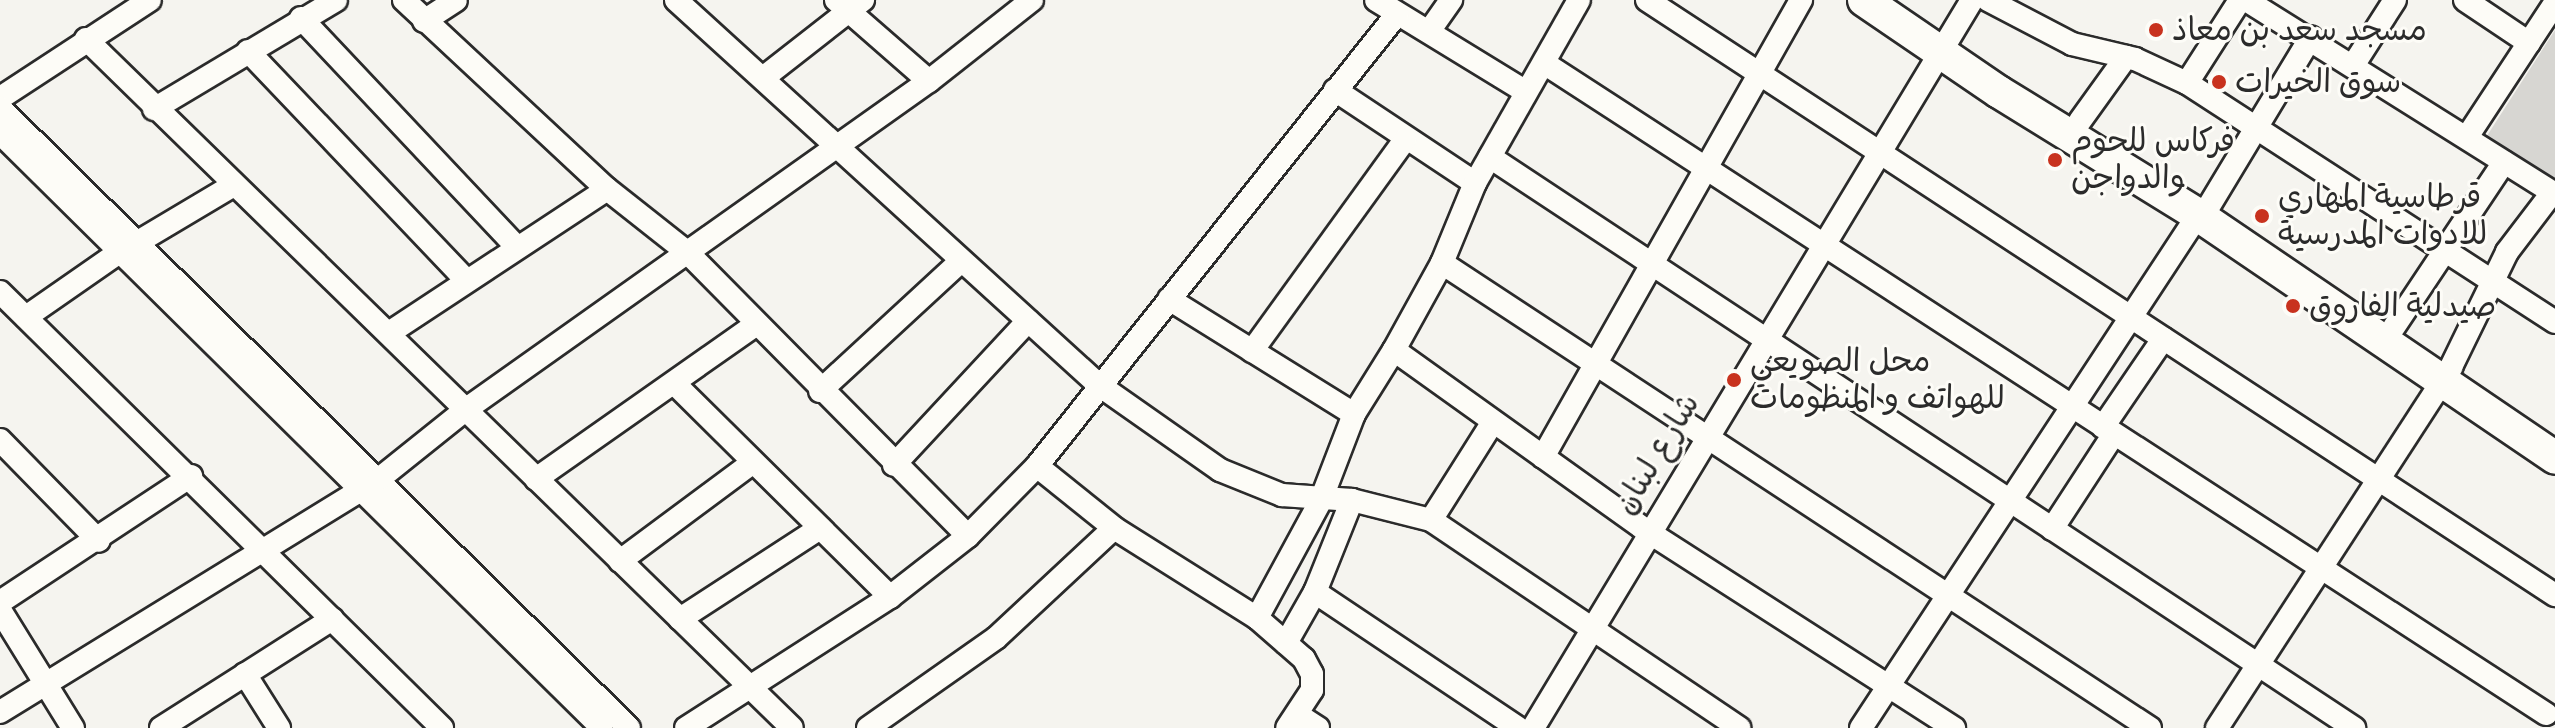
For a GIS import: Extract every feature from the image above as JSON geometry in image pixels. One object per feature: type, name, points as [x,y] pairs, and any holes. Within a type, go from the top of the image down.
[{"type":"highway","points":[[1864,0],[2080,121],[2203,211],[2394,327],[2446,375],[2555,434]]},
{"type":"highway","points":[[1898,0],[1945,43],[2203,211],[2446,375],[2555,458]]},
{"type":"street","points":[[0,98],[150,0]]},
{"type":"street","points":[[154,109],[301,18],[336,0]]},
{"type":"street","points":[[404,0],[607,189],[688,253],[820,391],[968,536]]},
{"type":"street","points":[[424,21],[456,0]]},
{"type":"street","points":[[676,0],[1099,385],[1220,470],[1282,495],[1352,500],[1431,520],[1591,631],[1739,728]]},
{"type":"street","points":[[0,712],[44,682],[371,484],[465,410],[929,81],[1032,0]]},
{"type":"street","points":[[1376,0],[1430,30],[1526,92]]},
{"type":"street","points":[[1430,30],[1451,0]]},
{"type":"street","points":[[1257,618],[1321,500],[1354,414],[1442,263],[1475,183],[1579,0]]},
{"type":"street","points":[[1647,0],[1879,149],[2555,595]]},
{"type":"street","points":[[1543,457],[1655,267],[1801,0]]},
{"type":"street","name":"شارع لبنان","points":[[1533,728],[1647,531],[1763,339],[1827,245],[1879,149],[1972,0]]},
{"type":"street","points":[[1988,0],[2072,44],[2126,57],[2187,83],[2555,322]]},
{"type":"street","points":[[2187,83],[2243,0],[2311,37],[2554,194],[2507,252],[2496,283],[2446,375],[2217,728]]},
{"type":"street","points":[[2354,64],[2395,0]]},
{"type":"street","points":[[2465,0],[2529,43]]},
{"type":"street","points":[[2467,137],[2555,3]]},
{"type":"street","points":[[763,78],[849,4],[929,81]]},
{"type":"street","points":[[686,728],[752,689],[890,597],[968,536],[1037,466],[1397,14]]},
{"type":"street","points":[[301,18],[516,246]]},
{"type":"street","points":[[1861,728],[2071,405],[2203,211],[2311,37]]},
{"type":"street","points":[[86,39],[232,186],[389,333],[792,728]]},
{"type":"street","points":[[248,51],[466,280]]},
{"type":"street","points":[[2080,121],[2126,57]]},
{"type":"street","points":[[1544,63],[1827,245],[2318,570],[2546,714]]},
{"type":"street","points":[[1335,90],[1405,140],[1475,183]]},
{"type":"street","points":[[0,108],[130,247],[371,484],[629,728]]},
{"type":"street","points":[[0,133],[130,247]]},
{"type":"street","points":[[1252,351],[1405,140]]},
{"type":"street","points":[[1490,157],[2354,728]]},
{"type":"street","points":[[2394,327],[2504,162]]},
{"type":"street","points":[[26,317],[130,247],[232,186]]},
{"type":"street","points":[[389,333],[516,246],[607,189]]},
{"type":"street","points":[[820,391],[961,261]]},
{"type":"street","points":[[1442,263],[1704,439],[1948,593],[2150,728]]},
{"type":"street","points":[[0,292],[191,476],[263,552],[442,728]]},
{"type":"street","points":[[1169,299],[1354,414]]},
{"type":"street","points":[[894,465],[1028,321]]},
{"type":"street","points":[[536,479],[755,325]]},
{"type":"street","points":[[2052,529],[2163,339]]},
{"type":"street","points":[[1394,350],[1647,531],[1954,728]]},
{"type":"street","points":[[675,384],[890,597]]},
{"type":"street","points":[[1431,520],[1493,422]]},
{"type":"street","points":[[0,440],[99,541]]},
{"type":"street","points":[[620,561],[752,463]]},
{"type":"street","points":[[1037,466],[1114,528],[1257,618],[1286,643],[1312,674],[1312,690],[1292,722],[1318,728]]},
{"type":"street","points":[[0,602],[99,541],[191,476]]},
{"type":"street","points":[[371,484],[602,728]]},
{"type":"street","points":[[1286,643],[1315,592],[1352,500]]},
{"type":"street","points":[[680,619],[820,528]]},
{"type":"street","points":[[868,728],[996,638],[1114,528]]},
{"type":"street","points":[[1315,592],[1518,728]]},
{"type":"street","points":[[0,610],[73,728]]},
{"type":"street","points":[[161,728],[332,619]]},
{"type":"street","points":[[245,674],[279,728]]},
{"type":"shaded area","points":[[2555,30],[2555,186],[2483,142]]},
{"type":"place","name":"مسجد سعد بن معاذ","points":[[2156,30]]},
{"type":"place","name":"سوق الخيرات","points":[[2219,82]]},
{"type":"place","name":"فركاس للحوم والدواجن","points":[[2055,160]]},
{"type":"place","name":"قرطاسية المهاري للادوات المدرسية","points":[[2262,216]]},
{"type":"place","name":"صيدلية الفاروق","points":[[2293,306]]},
{"type":"place","name":"محل الصويعي للهواتف و المنظومات","points":[[1734,380]]}]
